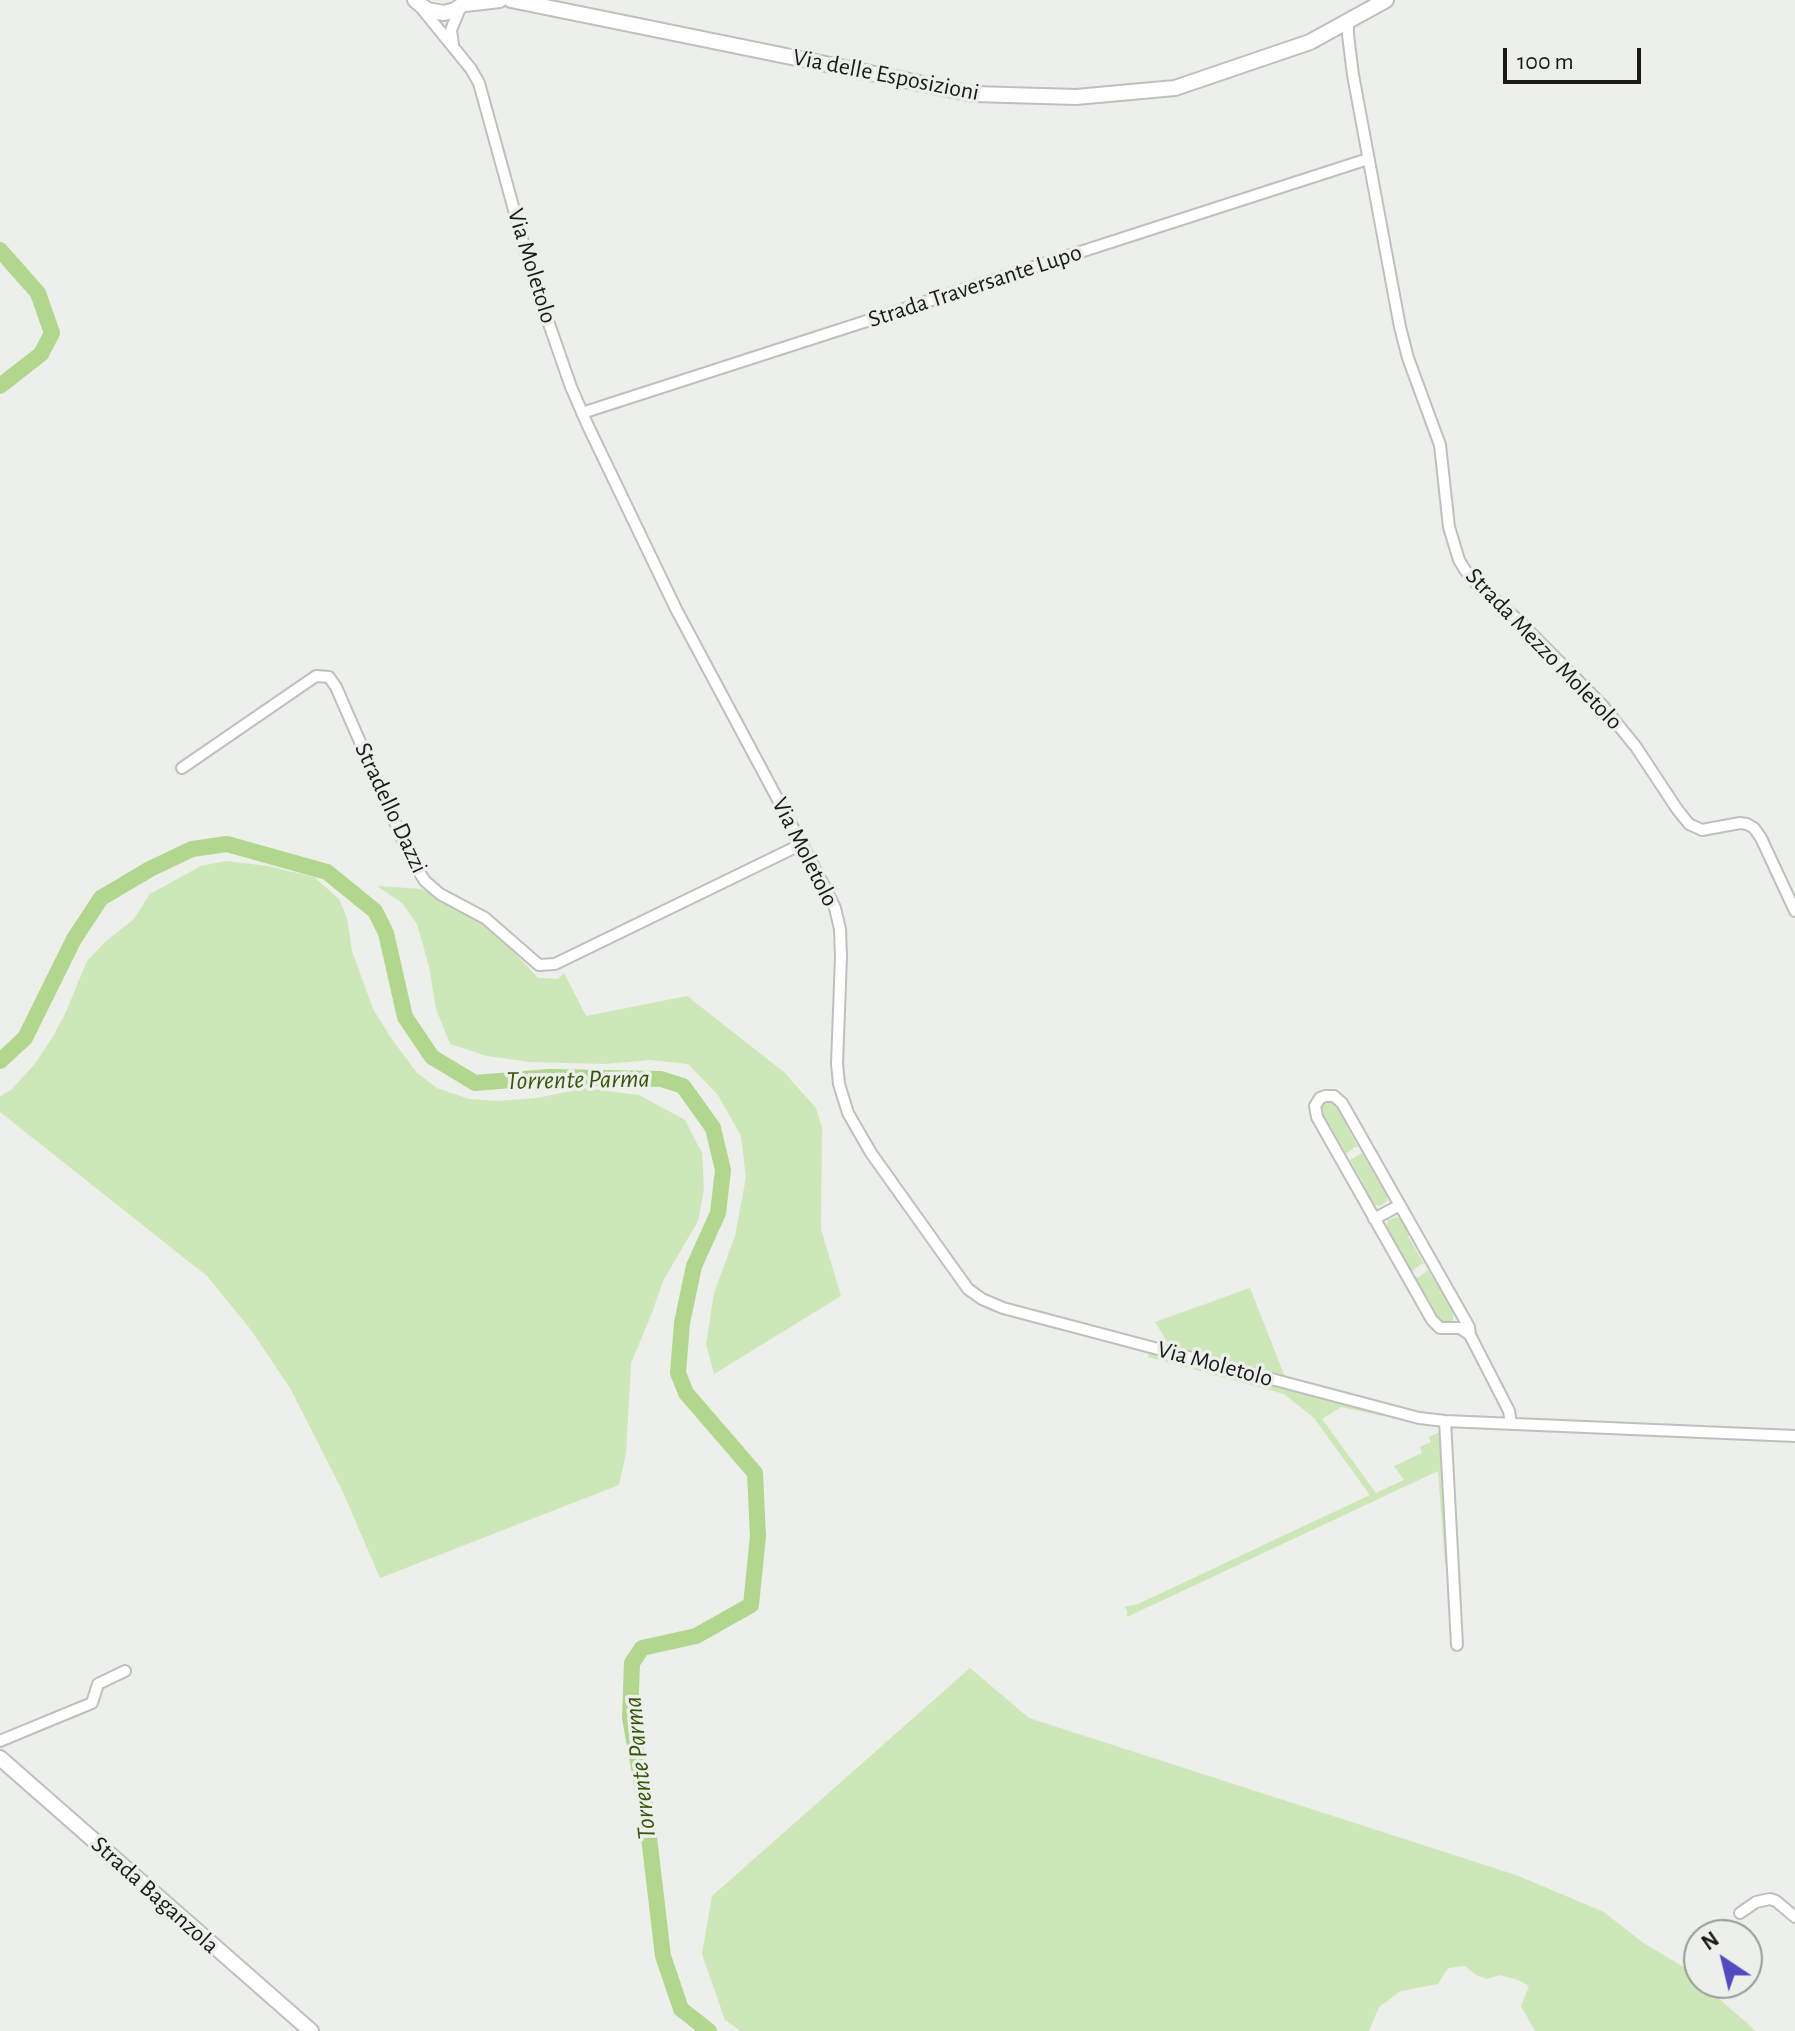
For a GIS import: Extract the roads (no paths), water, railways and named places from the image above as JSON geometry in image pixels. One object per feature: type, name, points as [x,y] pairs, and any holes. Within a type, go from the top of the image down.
[{"type":"street","points":[[453,45],[451,30],[465,6],[500,0]]},
{"type":"street","name":"Via delle Esposizioni","points":[[511,0],[973,94],[1076,97],[1175,88],[1310,42],[1386,0]]},
{"type":"street","name":"Via Moletolo","points":[[416,2],[438,13],[465,6]]},
{"type":"street","name":"Via Moletolo","points":[[416,2],[453,45],[479,83],[532,275],[582,413],[671,600],[830,896],[839,924],[841,957],[837,1064],[844,1104],[871,1153],[968,1289],[1003,1308],[1401,1414],[1445,1421],[1795,1436]]},
{"type":"street","name":"Strada Mezzo Moletolo","points":[[1348,19],[1351,63],[1402,336],[1438,439],[1449,527],[1454,548],[1465,570],[1602,705],[1636,747],[1686,822],[1702,830],[1740,823],[1756,831],[1795,911]]},
{"type":"street","name":"Strada Traversante Lupo","points":[[582,413],[1368,159]]},
{"type":"street","name":"Stradello Dazzi","points":[[182,768],[316,676],[329,677],[412,861],[425,881],[440,894],[485,918],[539,965],[555,964],[802,844]]},
{"type":"street","points":[[1470,1335],[1460,1328],[1440,1328],[1433,1323],[1316,1115],[1315,1106],[1322,1097],[1331,1095],[1341,1100],[1469,1327],[1470,1335],[1509,1411],[1511,1424]]},
{"type":"street","points":[[1374,1219],[1400,1205]]},
{"type":"street","points":[[1450,1328],[1459,1319],[1457,1307]]},
{"type":"street","points":[[1445,1421],[1457,1645]]},
{"type":"street","points":[[0,1741],[92,1703],[98,1684],[125,1671]]},
{"type":"street","name":"Strada Baganzola","points":[[0,1758],[311,2031]]},
{"type":"street","points":[[1740,1913],[1756,1902],[1770,1899],[1795,1917]]},
{"type":"waterway","name":"Torrente Parma","points":[[0,250],[38,293],[52,333],[41,354],[0,386]]},
{"type":"waterway","name":"Torrente Parma","points":[[0,1061],[25,1038],[74,939],[101,898],[192,849],[227,844],[327,872],[375,911],[386,933],[405,1017],[432,1057],[475,1083],[549,1077],[661,1079],[683,1086],[713,1128],[723,1170],[718,1213],[694,1266],[682,1323],[678,1373],[686,1393],[755,1473],[758,1536],[751,1605],[696,1636],[642,1648],[632,1663],[630,1718],[644,1795],[663,1956],[681,2009],[709,2031]]}]
